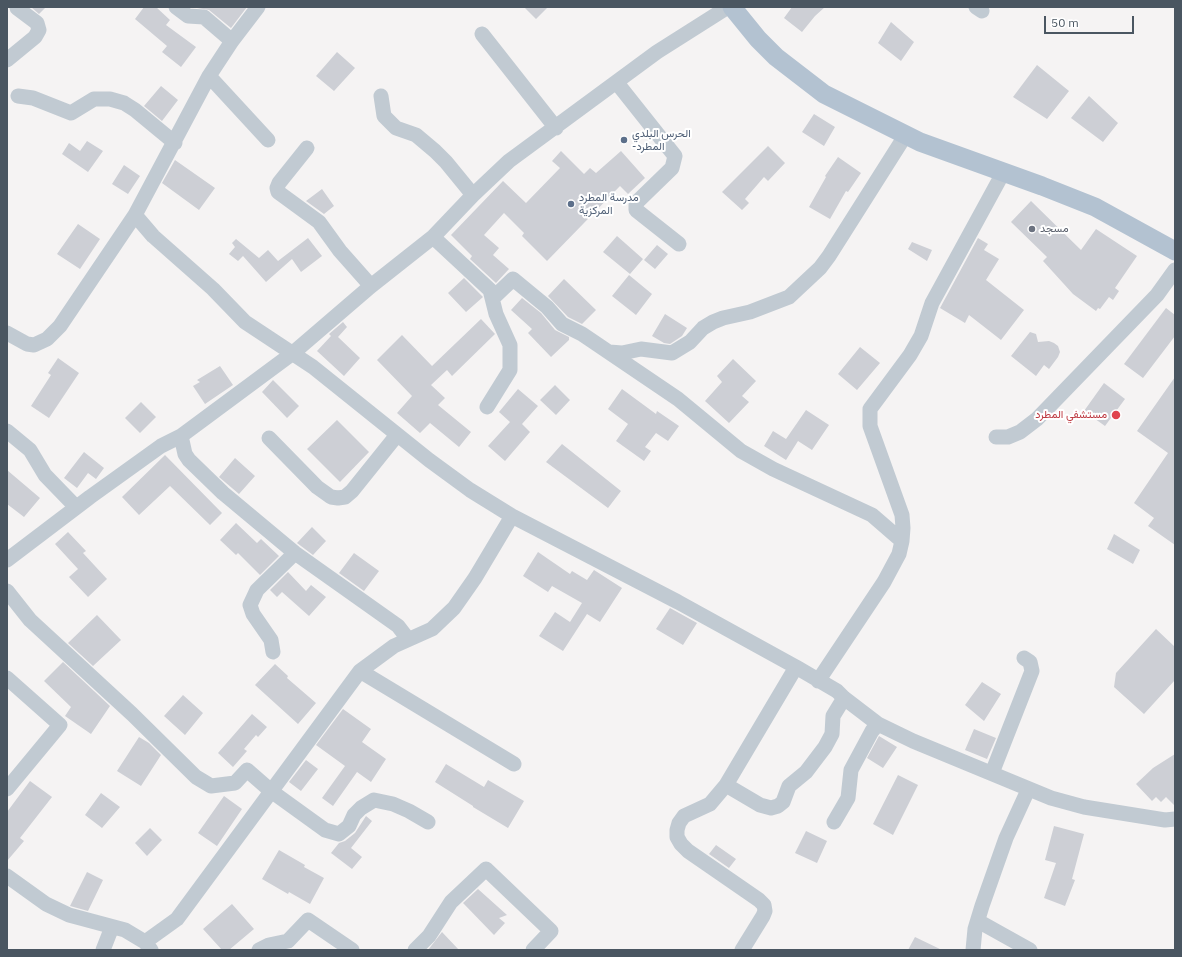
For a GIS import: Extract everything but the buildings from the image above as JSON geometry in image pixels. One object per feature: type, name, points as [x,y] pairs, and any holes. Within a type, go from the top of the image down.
[{"type":"main road","points":[[732,7],[772,53],[806,82],[824,94],[905,136],[1095,207],[1175,251]]},
{"type":"main road","points":[[747,7],[766,30],[786,50],[812,71],[846,93],[880,111],[949,141],[996,157],[1099,197],[1175,237]]},
{"type":"street","points":[[176,7],[188,16],[204,17],[232,41]]},
{"type":"street","points":[[7,333],[27,344],[34,345],[47,339],[60,326],[135,216],[209,76],[232,41],[258,7]]},
{"type":"street","points":[[7,560],[76,507],[161,446],[182,436],[293,353],[371,286],[433,237],[473,194],[509,161],[556,128],[657,52],[728,7]]},
{"type":"street","points":[[7,60],[35,37],[39,30],[37,23],[17,8]]},
{"type":"street","points":[[482,34],[556,128]]},
{"type":"street","points":[[209,76],[268,140]]},
{"type":"street","points":[[617,83],[675,156],[672,168],[638,201],[636,210],[679,244]]},
{"type":"street","points":[[18,96],[34,98],[69,112],[73,112],[94,99],[110,99],[124,103],[135,110],[174,143]]},
{"type":"street","points":[[381,96],[384,116],[396,128],[416,135],[435,151],[473,194]]},
{"type":"street","points":[[609,352],[622,353],[641,349],[672,353],[690,342],[703,328],[713,322],[723,318],[750,312],[789,297],[825,262],[905,136]]},
{"type":"street","points":[[307,148],[279,183],[277,188],[278,192],[319,222],[340,251],[371,286]]},
{"type":"street","points":[[818,681],[884,582],[899,554],[902,541],[902,515],[870,426],[870,410],[910,355],[921,336],[932,302],[1003,173]]},
{"type":"street","points":[[135,216],[153,236],[213,289],[245,322],[313,367],[397,435],[470,490],[512,516],[678,602],[796,666],[818,681],[837,691],[878,724],[914,741],[992,773],[1028,790],[1084,807],[1165,820],[1175,819]]},
{"type":"street","points":[[433,237],[490,290],[496,314],[510,345],[510,370],[487,406]]},
{"type":"street","points":[[996,437],[1008,438],[1020,432],[1037,419],[1156,295],[1175,270]]},
{"type":"street","points":[[493,298],[513,279],[547,307],[562,324],[582,334],[678,399],[740,451],[772,470],[872,516],[902,541]]},
{"type":"street","points":[[7,431],[30,450],[45,475],[76,507]]},
{"type":"street","points":[[268,438],[317,487],[331,497],[338,498],[345,497],[352,491],[397,435]]},
{"type":"street","points":[[182,436],[185,454],[189,460],[223,493],[295,553],[394,623],[403,631],[408,639]]},
{"type":"street","points":[[7,876],[46,904],[69,915],[125,930],[148,946],[177,919],[360,671],[378,656],[408,639],[432,629],[454,608],[475,578],[512,516]]},
{"type":"street","points":[[273,652],[271,640],[253,614],[250,605],[257,590],[295,553]]},
{"type":"street","points":[[7,591],[30,620],[132,714],[196,777],[211,786],[235,783],[248,770],[271,791],[325,830],[339,834],[349,826],[354,815],[361,808],[374,800],[409,811],[428,822]]},
{"type":"street","points":[[992,773],[1032,671],[1030,662],[1024,658]]},
{"type":"street","points":[[742,950],[763,916],[765,911],[764,905],[688,851],[677,837],[679,823],[684,816],[710,804],[726,785],[796,666]]},
{"type":"street","points":[[360,671],[514,764]]},
{"type":"street","points":[[7,678],[60,725],[7,789]]},
{"type":"street","points":[[726,785],[760,805],[771,808],[784,802],[789,786],[806,772],[832,734],[833,716],[844,698]]},
{"type":"street","points":[[834,822],[848,798],[851,770],[872,731],[878,724]]},
{"type":"street","points":[[973,950],[975,929],[1006,838],[1028,790]]},
{"type":"street","points":[[415,950],[428,936],[451,902],[486,869],[551,931],[533,950]]},
{"type":"street","points":[[259,950],[269,944],[288,941],[308,920],[352,950]]},
{"type":"street","points":[[978,921],[1030,950]]},
{"type":"street","points":[[103,950],[112,927]]},
{"type":"place","name":"الحرس البلدي -المطرد","points":[[624,140]]},
{"type":"place","name":"مدرسة المطرد المركزية","points":[[571,204]]},
{"type":"place","name":"مسجد","points":[[1032,229]]},
{"type":"place","name":"مستشفي المطرد","points":[[1116,415]]}]
